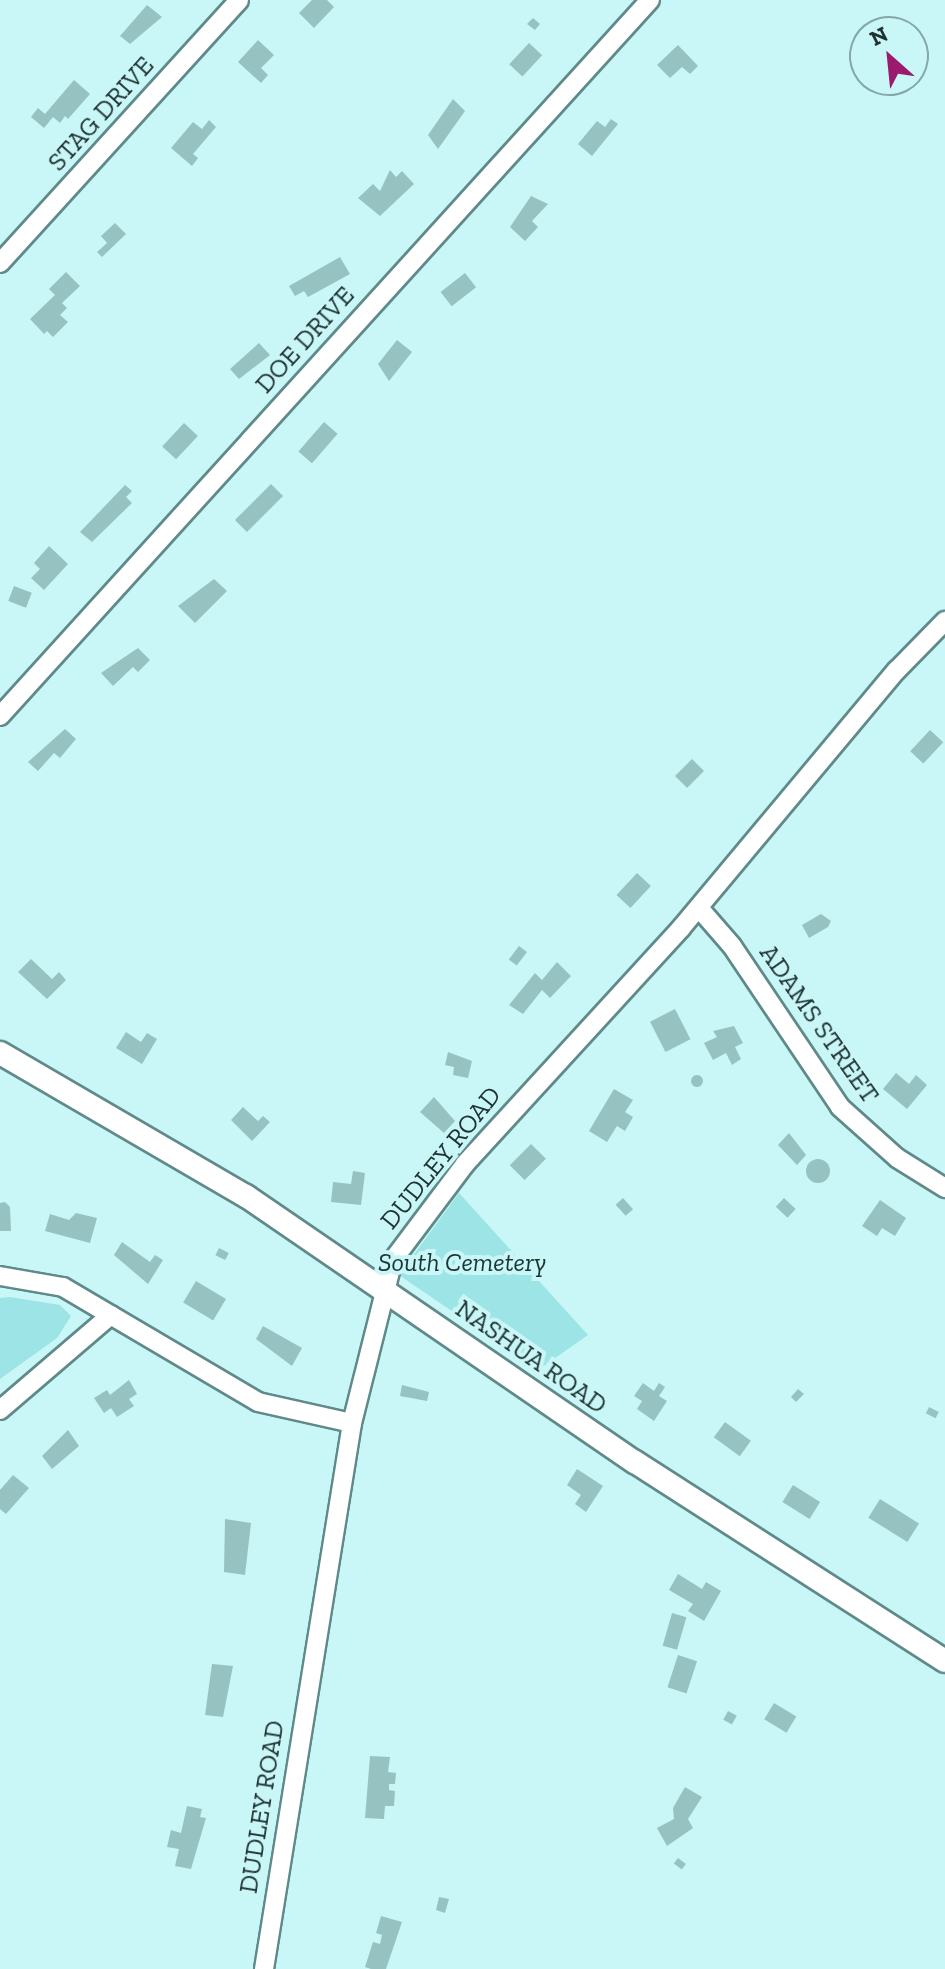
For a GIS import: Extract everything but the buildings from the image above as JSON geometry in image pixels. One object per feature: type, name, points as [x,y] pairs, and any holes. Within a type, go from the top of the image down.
[{"type":"main road","name":"NASHUA ROAD","points":[[0,1053],[233,1188],[635,1462],[945,1661]]},
{"type":"street","name":"STAG DRIVE","points":[[0,263],[239,0]]},
{"type":"street","name":"DOE DRIVE","points":[[0,716],[650,0]]},
{"type":"street","name":"DUDLEY ROAD","points":[[264,1969],[352,1423],[382,1288],[393,1260],[450,1181],[699,908],[897,670],[945,621]]},
{"type":"street","name":"ADAMS STREET","points":[[699,908],[732,946],[840,1107],[897,1158],[945,1188]]},
{"type":"street","points":[[0,1276],[45,1281],[111,1315],[258,1402],[352,1423]]},
{"type":"street","points":[[0,1410],[111,1315]]},
{"type":"green space","name":"South Cemetery","points":[[459,1193],[588,1335],[538,1370],[399,1275]]},
{"type":"green space","points":[[0,1298],[60,1305],[71,1316],[57,1338],[0,1379]]}]
